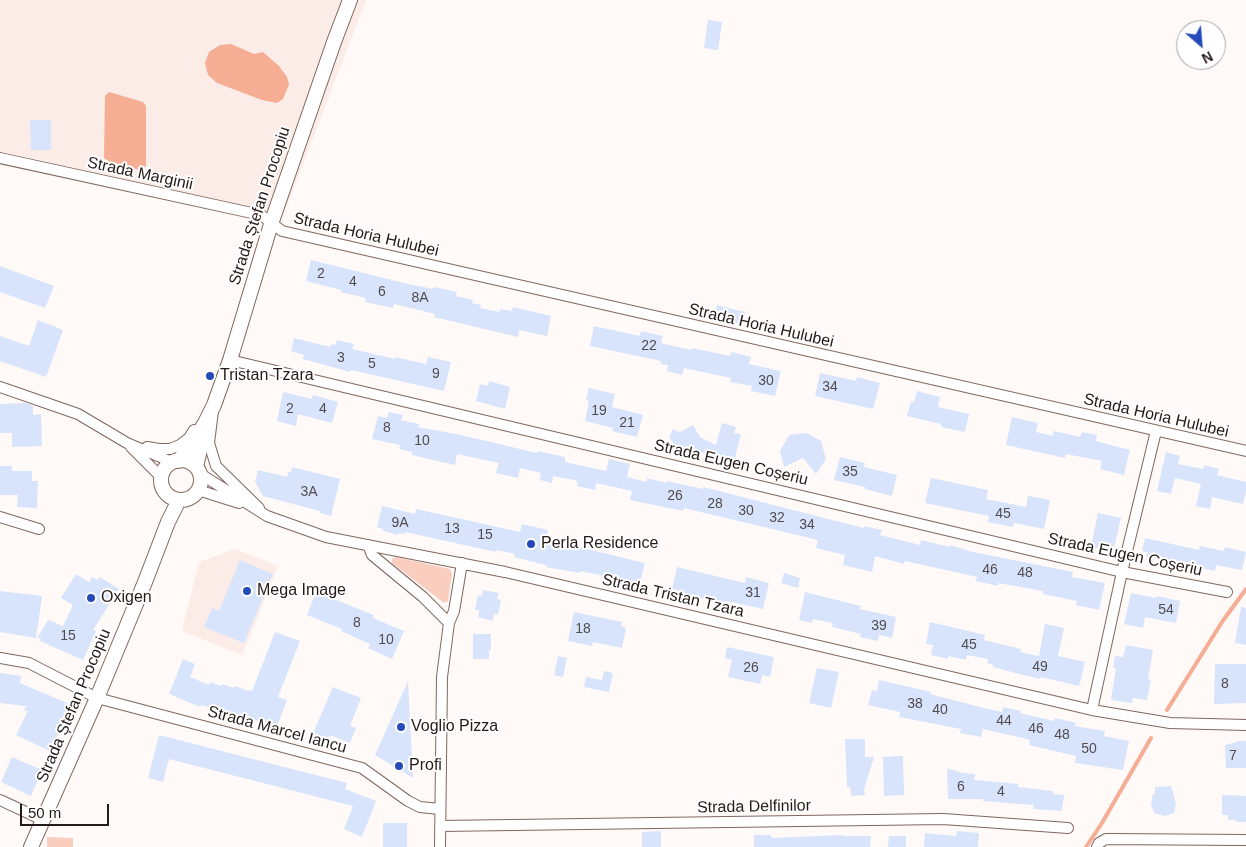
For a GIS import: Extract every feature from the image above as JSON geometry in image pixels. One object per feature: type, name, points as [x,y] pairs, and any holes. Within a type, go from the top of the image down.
[{"type":"street","name":"Strada Ștefan Procopiu","points":[[175,462],[188,450],[205,424],[214,405],[230,360],[271,224],[350,0]]},
{"type":"street","name":"Strada Marginii","points":[[0,158],[261,215],[271,224]]},
{"type":"street","name":"Strada Horia Hulubei","points":[[271,224],[282,232],[1246,451]]},
{"type":"street","name":"Strada Eugen Coșeriu","points":[[230,360],[1122,572],[1227,592]]},
{"type":"street","points":[[0,387],[78,414],[127,443],[175,462]]},
{"type":"street","points":[[127,443],[159,449],[170,449],[180,445],[189,438],[214,405]]},
{"type":"street","points":[[214,405],[213,425],[209,443],[216,466],[267,516]]},
{"type":"street","name":"Strada Ștefan Procopiu","points":[[198,470],[205,424]]},
{"type":"street","points":[[1092,710],[1122,572],[1156,431]]},
{"type":"street","points":[[127,443],[161,476]]},
{"type":"street","points":[[185,461],[198,470],[200,485],[190,498],[173,497],[162,486],[161,476],[167,466],[175,462],[185,461]]},
{"type":"street","name":"Strada Tristan Tzara","points":[[198,470],[249,506],[267,516],[326,537],[462,563],[1092,710],[1170,723],[1246,725]]},
{"type":"street","name":"Strada Tristan Tzara","points":[[198,490],[249,506]]},
{"type":"street","name":"Strada Ștefan Procopiu","points":[[31,847],[97,698],[145,582],[168,522],[173,497]]},
{"type":"street","points":[[0,517],[39,529]]},
{"type":"street","points":[[368,544],[372,555],[423,596],[449,623]]},
{"type":"street","points":[[440,847],[442,676],[449,623],[454,611],[462,563]]},
{"type":"street","name":"Strada Marcel Iancu","points":[[0,658],[28,663],[97,698],[362,768],[408,801],[420,807],[440,810]]},
{"type":"street","points":[[0,800],[43,820]]},
{"type":"street","name":"Strada Delfinilor","points":[[440,826],[942,819],[1068,828]]},
{"type":"street","points":[[1098,845],[1106,839],[1246,840]]},
{"type":"shaded area","points":[[0,0],[366,0],[282,219],[156,187],[0,151]]},
{"type":"shaded area","points":[[231,44],[254,54],[263,52],[279,66],[287,77],[289,84],[283,99],[277,103],[262,100],[217,83],[208,75],[205,63],[209,52],[220,45]]},
{"type":"shaded area","points":[[109,92],[143,102],[146,106],[146,166],[140,170],[110,162],[104,158],[105,96]]},
{"type":"shaded area","points":[[235,549],[278,566],[242,655],[182,631],[199,562]]},
{"type":"shaded area","points":[[396,557],[450,569],[452,574],[448,601],[444,603],[392,563],[392,559]]},
{"type":"shaded area","points":[[47,837],[73,838],[73,847],[47,847]]},
{"type":"building","points":[[708,20],[722,22],[718,50],[704,48]]},
{"type":"building","points":[[30,120],[51,120],[51,150],[31,150]]},
{"type":"building","points":[[311,260],[404,283],[457,292],[456,296],[473,300],[472,303],[481,305],[480,308],[499,312],[500,309],[512,311],[513,307],[551,316],[547,336],[519,330],[518,337],[434,317],[435,314],[394,304],[393,308],[365,302],[366,298],[306,281]]},
{"type":"building","points":[[0,266],[54,286],[45,308],[0,292]]},
{"type":"building","points":[[717,305],[745,312],[742,324],[714,318]]},
{"type":"building","points":[[38,320],[63,330],[46,377],[0,361],[0,336],[29,346]]},
{"type":"building","points":[[594,326],[640,336],[641,331],[663,336],[661,343],[691,350],[692,348],[730,356],[731,352],[751,357],[749,364],[781,371],[775,396],[751,391],[752,386],[730,382],[731,378],[684,368],[682,375],[667,371],[668,365],[661,364],[661,361],[590,346]]},
{"type":"building","points":[[294,338],[330,347],[331,344],[335,345],[337,340],[354,344],[352,349],[426,364],[428,357],[451,362],[444,391],[351,370],[350,372],[303,359],[304,355],[291,351]]},
{"type":"building","points":[[820,373],[856,381],[857,377],[880,383],[873,409],[815,396]]},
{"type":"building","points":[[489,381],[510,387],[505,409],[476,401],[480,384],[488,386]]},
{"type":"building","points":[[589,388],[615,394],[612,407],[643,415],[637,437],[612,431],[613,428],[585,421],[589,401],[586,400]]},
{"type":"building","points":[[917,391],[940,397],[938,407],[969,414],[965,432],[941,427],[941,424],[907,416],[911,401],[914,402]]},
{"type":"building","points":[[283,392],[312,399],[313,395],[338,402],[332,423],[298,414],[296,426],[277,421]]},
{"type":"building","points":[[26,403],[33,406],[33,415],[41,414],[42,446],[12,447],[12,433],[0,433],[0,404]]},
{"type":"building","points":[[389,412],[403,415],[401,420],[419,424],[418,427],[537,453],[537,451],[565,457],[565,462],[606,471],[609,459],[630,464],[627,477],[647,482],[647,478],[703,489],[703,487],[864,528],[864,526],[882,530],[880,535],[920,545],[921,540],[950,547],[950,545],[973,552],[1073,572],[1072,577],[1105,583],[1099,610],[1076,605],[1077,601],[1043,594],[1043,591],[998,583],[998,586],[976,581],[977,577],[905,561],[904,564],[875,556],[872,572],[843,565],[845,555],[816,548],[818,540],[684,508],[683,511],[630,500],[632,491],[596,483],[595,490],[577,486],[578,482],[574,480],[553,476],[552,483],[540,480],[541,473],[520,468],[518,478],[496,473],[499,463],[457,454],[455,465],[412,455],[412,452],[399,449],[400,445],[372,439],[378,416],[387,418]]},
{"type":"building","points":[[1012,417],[1038,423],[1036,432],[1053,436],[1054,431],[1080,437],[1082,432],[1097,435],[1096,441],[1130,450],[1124,475],[1100,469],[1102,461],[1066,454],[1065,458],[1006,445]]},
{"type":"building","points":[[722,423],[736,427],[734,433],[741,434],[734,461],[683,447],[678,450],[669,437],[673,429],[680,432],[693,425],[700,437],[716,445]]},
{"type":"building","points":[[807,433],[821,441],[826,459],[816,474],[803,458],[784,467],[780,451],[789,435]]},
{"type":"building","points":[[1166,452],[1180,456],[1178,464],[1203,469],[1204,465],[1219,469],[1217,475],[1246,482],[1243,504],[1212,497],[1210,509],[1196,506],[1201,484],[1175,478],[1171,494],[1157,491]]},
{"type":"building","points":[[840,457],[865,463],[864,467],[897,475],[892,496],[834,480]]},
{"type":"building","points":[[0,466],[12,466],[12,471],[32,471],[32,481],[38,481],[37,508],[17,507],[18,495],[0,495]]},
{"type":"building","points":[[292,467],[340,479],[331,516],[320,513],[320,511],[263,496],[255,482],[258,470],[287,477]]},
{"type":"building","points":[[931,478],[988,490],[986,499],[1026,507],[1028,496],[1050,500],[1044,529],[1014,523],[1013,527],[988,522],[989,516],[925,503]]},
{"type":"building","points":[[382,506],[415,514],[416,509],[520,532],[522,524],[548,530],[546,537],[576,543],[575,546],[645,563],[639,586],[617,581],[618,579],[581,571],[580,573],[546,567],[546,565],[514,557],[515,554],[497,550],[496,552],[405,532],[405,534],[398,533],[398,535],[383,531],[383,529],[377,527]]},
{"type":"building","points":[[1098,513],[1121,518],[1113,552],[1091,547]]},
{"type":"building","points":[[1145,538],[1199,550],[1200,546],[1224,551],[1225,547],[1246,552],[1242,570],[1216,565],[1215,571],[1146,557],[1147,552],[1142,551]]},
{"type":"building","name":"Mega Image","points":[[240,560],[273,574],[244,643],[204,627],[212,608],[219,611]]},
{"type":"building","points":[[677,567],[745,583],[746,577],[769,583],[763,609],[725,601],[724,604],[678,592],[679,590],[672,589]]},
{"type":"building","points":[[784,573],[800,578],[798,588],[781,583]]},
{"type":"building","points":[[76,574],[89,582],[92,577],[98,580],[100,577],[119,589],[93,630],[96,631],[83,660],[40,641],[41,638],[37,638],[48,620],[63,626],[73,605],[61,598]]},
{"type":"building","points":[[483,590],[499,593],[497,599],[501,600],[498,615],[494,614],[493,621],[478,617],[479,610],[475,610],[478,595],[482,596]]},
{"type":"building","points":[[0,591],[42,596],[36,638],[0,632]]},
{"type":"building","points":[[316,592],[374,615],[373,618],[404,631],[392,659],[368,648],[370,644],[341,631],[342,629],[307,615]]},
{"type":"building","points":[[805,592],[861,606],[860,609],[896,617],[892,638],[879,635],[878,641],[860,637],[861,634],[832,627],[833,623],[813,619],[812,623],[799,620]]},
{"type":"building","points":[[1131,593],[1180,601],[1176,623],[1145,617],[1143,628],[1124,624]]},
{"type":"building","points":[[1241,607],[1246,608],[1246,645],[1235,643]]},
{"type":"building","points":[[574,612],[622,622],[621,626],[626,628],[622,648],[593,642],[592,646],[568,641]]},
{"type":"building","points":[[930,622],[985,635],[984,640],[1021,649],[1020,652],[1039,656],[1045,624],[1064,628],[1058,656],[1085,662],[1079,686],[1041,677],[1040,679],[993,667],[993,665],[987,663],[988,659],[967,655],[966,660],[948,656],[948,659],[931,655],[933,645],[926,644]]},
{"type":"building","points":[[275,632],[300,641],[278,697],[287,700],[277,726],[201,705],[200,707],[169,694],[183,659],[195,664],[190,677],[209,685],[210,682],[221,686],[222,684],[234,688],[235,686],[252,691]]},
{"type":"building","points":[[473,634],[491,634],[489,659],[473,659]]},
{"type":"building","points":[[1126,645],[1153,650],[1148,679],[1151,680],[1147,700],[1133,698],[1132,703],[1111,700],[1116,668],[1113,668],[1115,656],[1123,657]]},
{"type":"building","points":[[727,647],[774,657],[770,677],[762,675],[760,684],[728,677],[732,660],[725,658]]},
{"type":"building","points":[[558,656],[567,658],[563,677],[554,675]]},
{"type":"building","points":[[1215,664],[1246,664],[1246,703],[1214,704]]},
{"type":"building","points":[[817,668],[839,672],[831,708],[809,703]]},
{"type":"building","points":[[604,671],[613,673],[609,692],[584,687],[586,677],[602,680]]},
{"type":"building","points":[[0,673],[21,676],[20,683],[72,705],[50,751],[16,735],[28,711],[24,710],[26,706],[0,703]]},
{"type":"building","points":[[879,680],[931,692],[930,694],[984,708],[1002,712],[1003,707],[1054,721],[1055,718],[1076,723],[1075,726],[1105,731],[1104,736],[1129,741],[1123,770],[1075,763],[1076,756],[1029,745],[1030,740],[1023,738],[983,729],[981,737],[960,733],[961,729],[899,717],[900,712],[868,705],[872,690],[877,691]]},
{"type":"building","points":[[408,681],[413,778],[375,755]]},
{"type":"building","points":[[333,687],[361,698],[350,726],[356,728],[350,743],[330,735],[329,739],[313,733]]},
{"type":"building","points":[[159,735],[347,783],[345,789],[376,801],[362,837],[344,829],[353,806],[169,759],[163,782],[148,778]]},
{"type":"building","points":[[845,739],[865,739],[865,757],[874,757],[864,790],[865,795],[851,796],[850,787],[847,787]]},
{"type":"building","points":[[1246,741],[1246,768],[1226,768],[1225,745]]},
{"type":"building","points":[[903,756],[904,795],[884,796],[883,757]]},
{"type":"building","points":[[12,757],[42,770],[31,796],[1,782]]},
{"type":"building","points":[[947,768],[962,773],[975,774],[974,780],[1018,784],[1018,787],[1053,791],[1054,794],[1064,795],[1062,811],[1033,809],[1034,805],[983,801],[983,799],[948,799]]},
{"type":"building","points":[[1171,786],[1176,803],[1174,813],[1165,816],[1154,813],[1151,804],[1153,794],[1155,794],[1155,787]]},
{"type":"building","points":[[1222,795],[1246,796],[1246,822],[1228,820],[1228,815],[1222,815]]},
{"type":"building","points":[[383,823],[407,823],[407,847],[383,847]]},
{"type":"building","points":[[661,831],[661,847],[642,847],[642,832]]},
{"type":"building","points":[[957,831],[979,833],[978,847],[924,847],[925,833],[956,836]]},
{"type":"building","points":[[754,835],[771,835],[771,838],[843,835],[871,836],[870,847],[754,847]]},
{"type":"building","points":[[889,836],[906,836],[906,847],[888,847]]},
{"type":"waterway","points":[[1167,710],[1222,622],[1246,589]]},
{"type":"waterway","points":[[1086,847],[1151,738]]},
{"type":"place","name":"Tristan Tzara","points":[[210,376]]},
{"type":"place","name":"Perla Residence","points":[[531,544]]},
{"type":"place","name":"Mega Image","points":[[247,591]]},
{"type":"place","name":"Oxigen","points":[[91,598]]},
{"type":"place","name":"Voglio Pizza","points":[[401,727]]},
{"type":"place","name":"Profi","points":[[399,766]]}]
